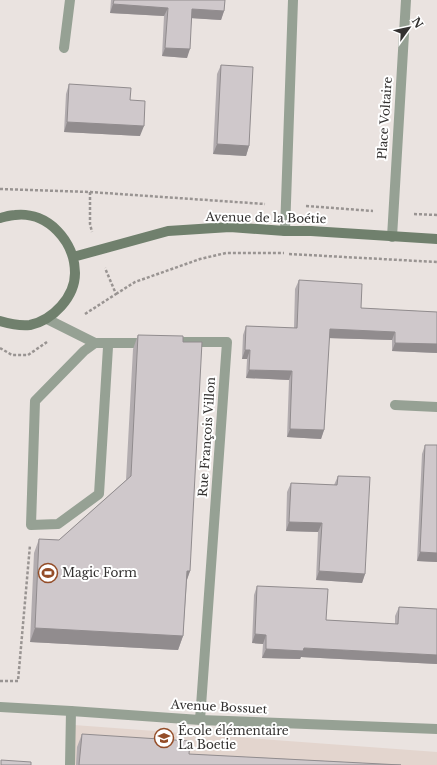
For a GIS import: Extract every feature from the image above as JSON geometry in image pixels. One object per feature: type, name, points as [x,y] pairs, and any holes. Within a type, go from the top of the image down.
[{"type":"main road","points":[[0,218],[15,214],[35,216],[52,225],[65,239],[73,257],[75,275],[70,292],[60,307],[47,318],[30,325],[12,325],[0,321]]},
{"type":"main road","name":"Avenue de la Boétie","points":[[73,257],[168,231],[230,228],[311,231],[437,239]]},
{"type":"street","points":[[64,48],[70,0]]},
{"type":"street","points":[[285,231],[292,0]]},
{"type":"street","name":"Place Voltaire","points":[[392,237],[406,0]]},
{"type":"street","points":[[47,318],[95,343],[158,343]]},
{"type":"street","name":"Rue François Villon","points":[[173,343],[227,342],[200,720]]},
{"type":"street","points":[[95,343],[84,351],[35,402],[31,525],[58,524],[99,494],[108,348],[107,344]]},
{"type":"street","points":[[395,405],[437,407]]},
{"type":"street","name":"Avenue Bossuet","points":[[0,707],[200,720],[437,730]]},
{"type":"street","points":[[70,765],[71,711]]},
{"type":"path","points":[[116,294],[135,282],[200,259],[226,253],[287,253],[437,262]]},
{"type":"path","points":[[0,681],[18,681],[31,525]]},
{"type":"shaded area","name":"École élémentaire La Boetie","points":[[74,725],[437,752],[437,765],[73,765]]},
{"type":"building","points":[[114,0],[225,0],[224,11],[192,9],[190,49],[165,48],[168,8],[113,4]]},
{"type":"building","points":[[221,65],[253,67],[249,146],[217,144]]},
{"type":"building","points":[[69,84],[131,88],[130,100],[145,101],[144,126],[67,122]]},
{"type":"building","points":[[299,280],[362,284],[361,308],[437,312],[437,344],[395,343],[395,332],[330,329],[324,430],[290,429],[292,371],[249,370],[250,350],[245,350],[246,326],[297,328]]},
{"type":"building","points":[[138,335],[183,336],[183,342],[202,342],[190,571],[187,571],[183,636],[35,628],[39,539],[59,540],[131,476]]},
{"type":"building","points":[[425,445],[437,445],[437,553],[420,552]]},
{"type":"building","points":[[338,476],[370,477],[365,574],[319,571],[322,523],[289,522],[291,483],[337,485]]},
{"type":"building","points":[[257,586],[328,589],[326,620],[398,624],[399,607],[437,609],[437,655],[304,648],[303,651],[266,649],[266,635],[255,634]]},
{"type":"building","points":[[82,734],[190,741],[189,754],[401,765],[79,765]]},
{"type":"building","points":[[1,760],[31,762],[31,765],[1,765]]},
{"type":"place","name":"Magic Form","points":[[48,573]]},
{"type":"place","name":"École élémentaire La Boetie","points":[[164,738]]}]
